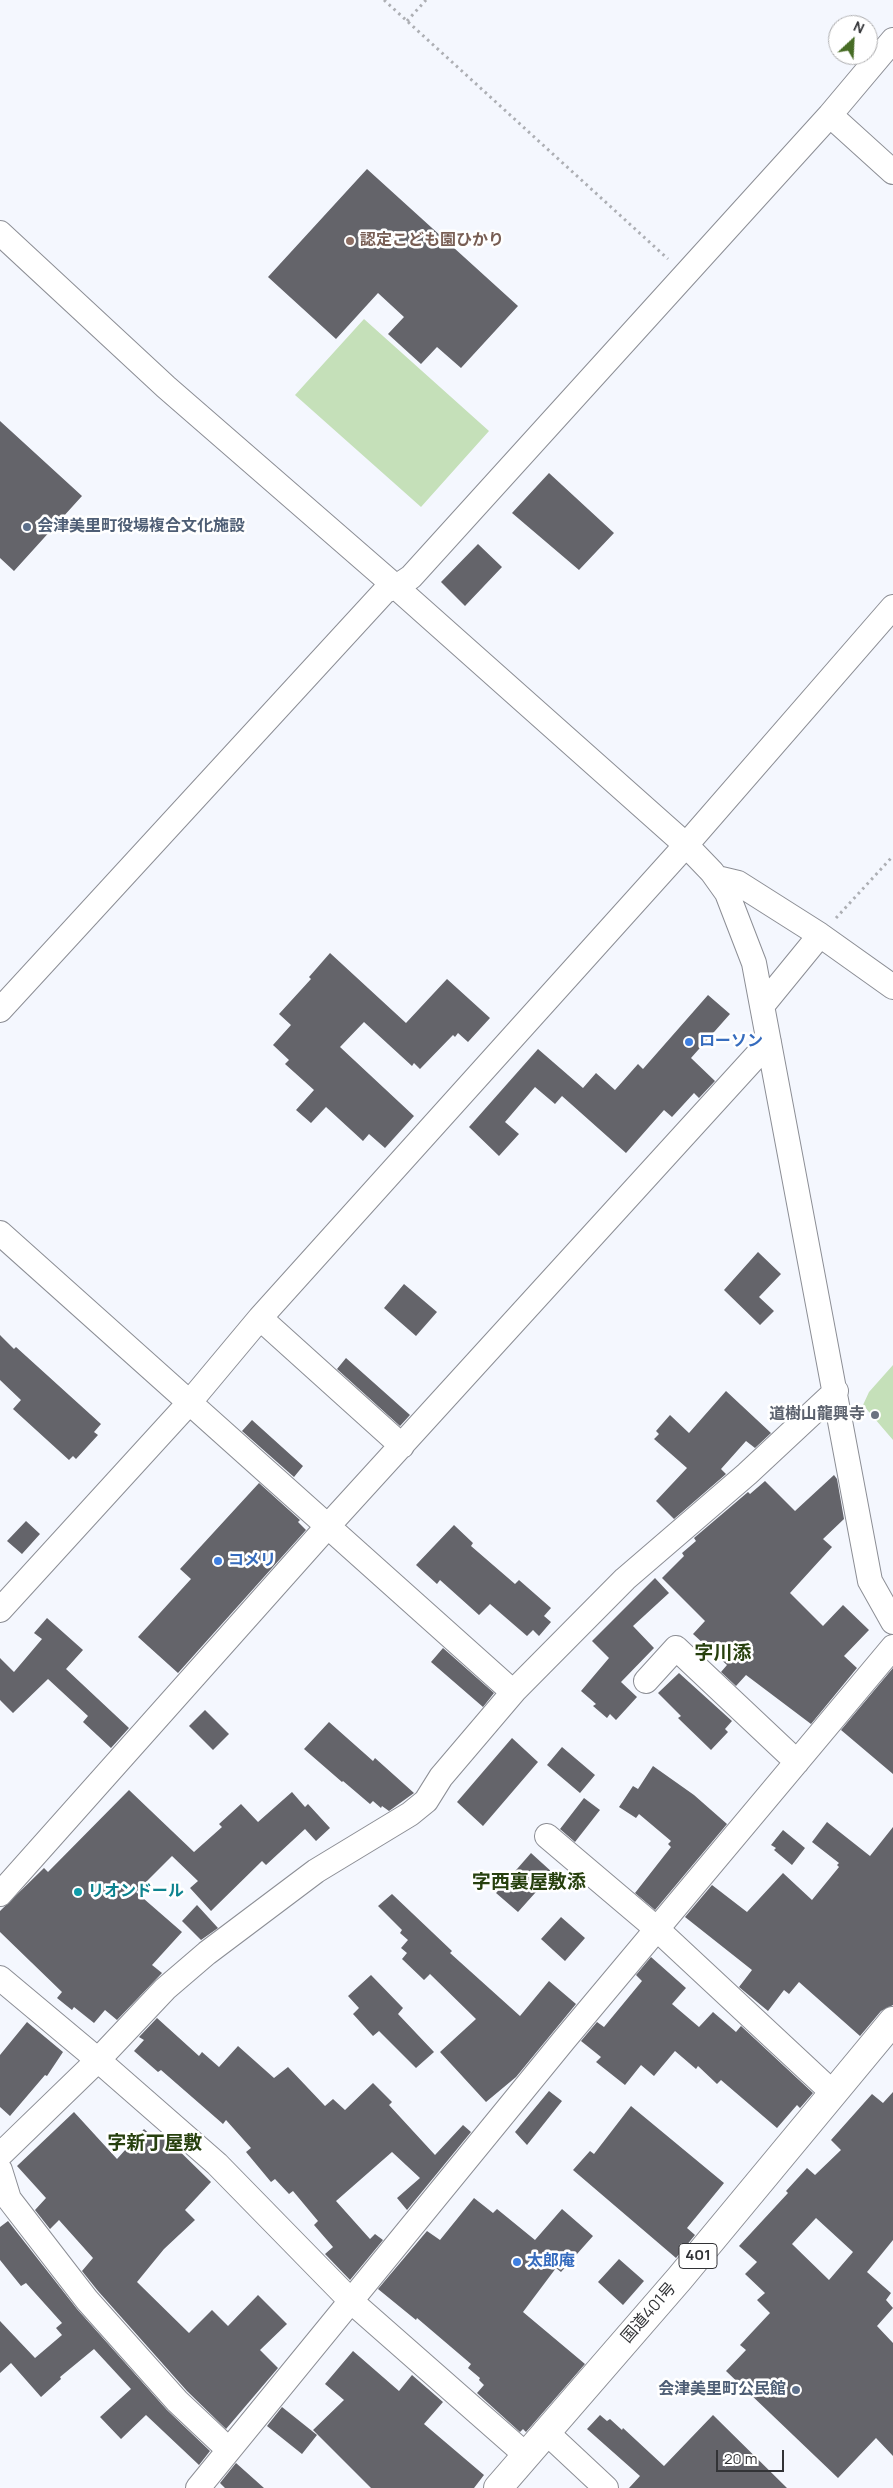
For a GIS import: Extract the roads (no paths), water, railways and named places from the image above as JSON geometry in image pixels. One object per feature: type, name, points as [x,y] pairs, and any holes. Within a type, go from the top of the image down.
[{"type":"highway","name":"国道401号","points":[[498,2488],[545,2431],[680,2278],[893,2021]]},
{"type":"street","points":[[0,1010],[384,591],[396,587],[411,577],[830,115],[893,40]]},
{"type":"street","points":[[830,115],[893,172]]},
{"type":"street","points":[[0,233],[166,387],[396,587],[686,845],[727,893],[754,962],[836,1391],[870,1581],[893,1622]]},
{"type":"street","points":[[0,1610],[189,1403],[260,1318],[686,845],[893,607]]},
{"type":"street","points":[[716,878],[738,883],[820,935],[893,988]]},
{"type":"street","points":[[762,1006],[820,935]]},
{"type":"street","points":[[0,1894],[327,1527],[769,1042]]},
{"type":"street","points":[[0,1233],[513,1692]]},
{"type":"street","points":[[260,1318],[402,1446]]},
{"type":"street","points":[[0,2155],[98,2060],[165,1989],[207,1953],[316,1871],[410,1814],[426,1801],[441,1777],[513,1692],[625,1579],[748,1474],[836,1391]]},
{"type":"street","points":[[198,2488],[352,2302],[564,2040],[893,1647]]},
{"type":"street","points":[[646,1681],[676,1648],[797,1762]]},
{"type":"street","points":[[547,1836],[658,1930],[833,2093]]},
{"type":"street","points":[[0,1978],[98,2060],[217,2164],[352,2302],[526,2455]]},
{"type":"street","points":[[0,2170],[9,2199],[87,2300],[177,2401],[230,2450]]},
{"type":"street","points":[[545,2431],[606,2488]]},
{"type":"place","name":"認定こども園ひかり","points":[[350,241]]},
{"type":"place","name":"会津美里町役場複合文化施設","points":[[27,527]]},
{"type":"place","name":"ローソン","points":[[689,1042]]},
{"type":"place","name":"道樹山龍興寺","points":[[875,1415]]},
{"type":"place","name":"コメリ","points":[[218,1561]]},
{"type":"place","name":"リオンドール","points":[[78,1892]]},
{"type":"place","name":"太郎庵","points":[[517,2262]]},
{"type":"place","name":"会津美里町公民館","points":[[796,2390]]},
{"type":"district","name":"字川添","points":[[723,1654]]},
{"type":"district","name":"字西裏屋敷添","points":[[529,1883]]},
{"type":"district","name":"字新丁屋敷","points":[[155,2144]]}]
